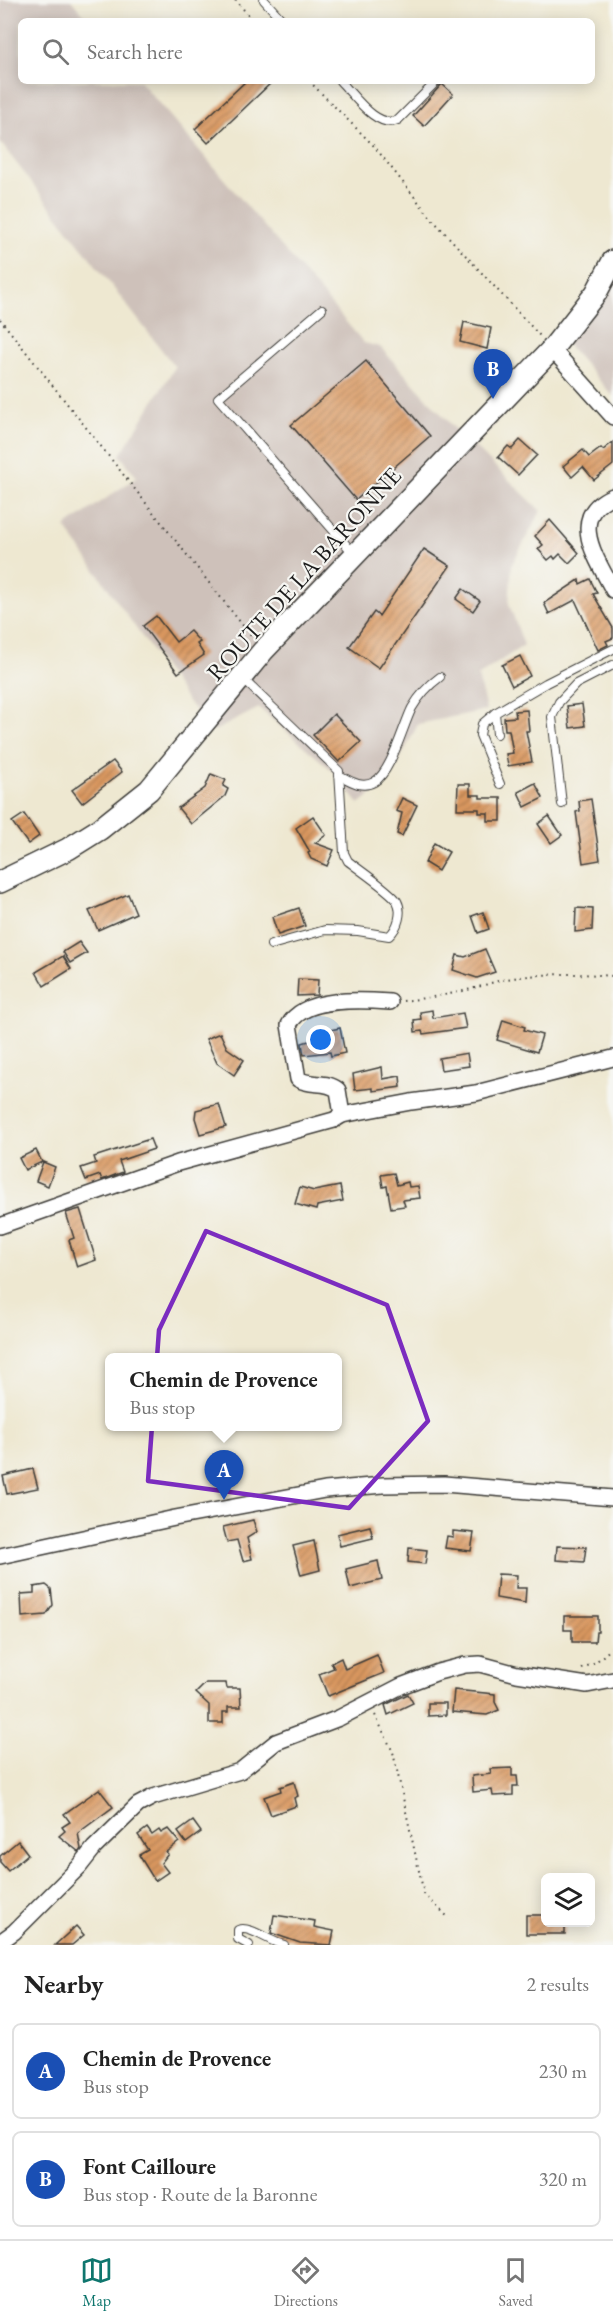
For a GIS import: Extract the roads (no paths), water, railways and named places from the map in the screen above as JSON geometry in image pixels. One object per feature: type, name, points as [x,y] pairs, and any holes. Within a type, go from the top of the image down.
[{"type":"main road","name":"ROUTE DE LA BARONNE","points":[[0,882],[68,849],[127,809],[149,790],[263,651],[552,349],[596,293],[613,261]]},
{"type":"street","points":[[552,349],[613,417]]},
{"type":"street","points":[[613,496],[594,509],[587,522],[592,550],[613,590]]},
{"type":"street","points":[[342,1115],[338,1090],[331,1084],[310,1083],[298,1079],[289,1025],[293,1017],[305,1010],[333,1002],[390,1002]]},
{"type":"street","points":[[0,1226],[178,1163],[334,1120],[342,1115],[411,1101],[476,1093],[613,1058]]},
{"type":"street","points":[[0,1556],[175,1518],[324,1490],[383,1485],[444,1484],[613,1498]]},
{"type":"street","points":[[0,1942],[14,1932],[138,1805],[153,1797],[240,1771],[276,1742],[339,1718],[369,1701],[429,1675],[465,1665],[480,1664],[518,1674],[587,1685],[613,1680]]},
{"type":"lane","points":[[264,0],[280,18]]},
{"type":"lane","points":[[343,84],[368,110],[382,121],[391,123],[399,120],[434,84]]},
{"type":"lane","points":[[322,309],[218,398],[355,554]]},
{"type":"lane","points":[[500,784],[480,735],[482,724],[495,713],[546,683],[613,648]]},
{"type":"lane","points":[[562,804],[552,717],[559,702],[576,684],[613,665]]},
{"type":"lane","points":[[339,775],[357,785],[374,782],[385,770],[413,706],[430,684],[440,677]]},
{"type":"lane","points":[[241,678],[339,771],[344,853],[348,861],[396,899],[399,909],[398,920],[393,933],[389,936],[358,931],[325,930],[272,945]]},
{"type":"lane","points":[[495,713],[497,734]]},
{"type":"lane","points":[[249,1945],[238,1938],[238,1930],[243,1928],[252,1930],[264,1938],[284,1945]]},
{"type":"place","name":"Font Cailloure","points":[[493,399]]},
{"type":"place","name":"Chemin de Provence","points":[[224,1500]]}]
